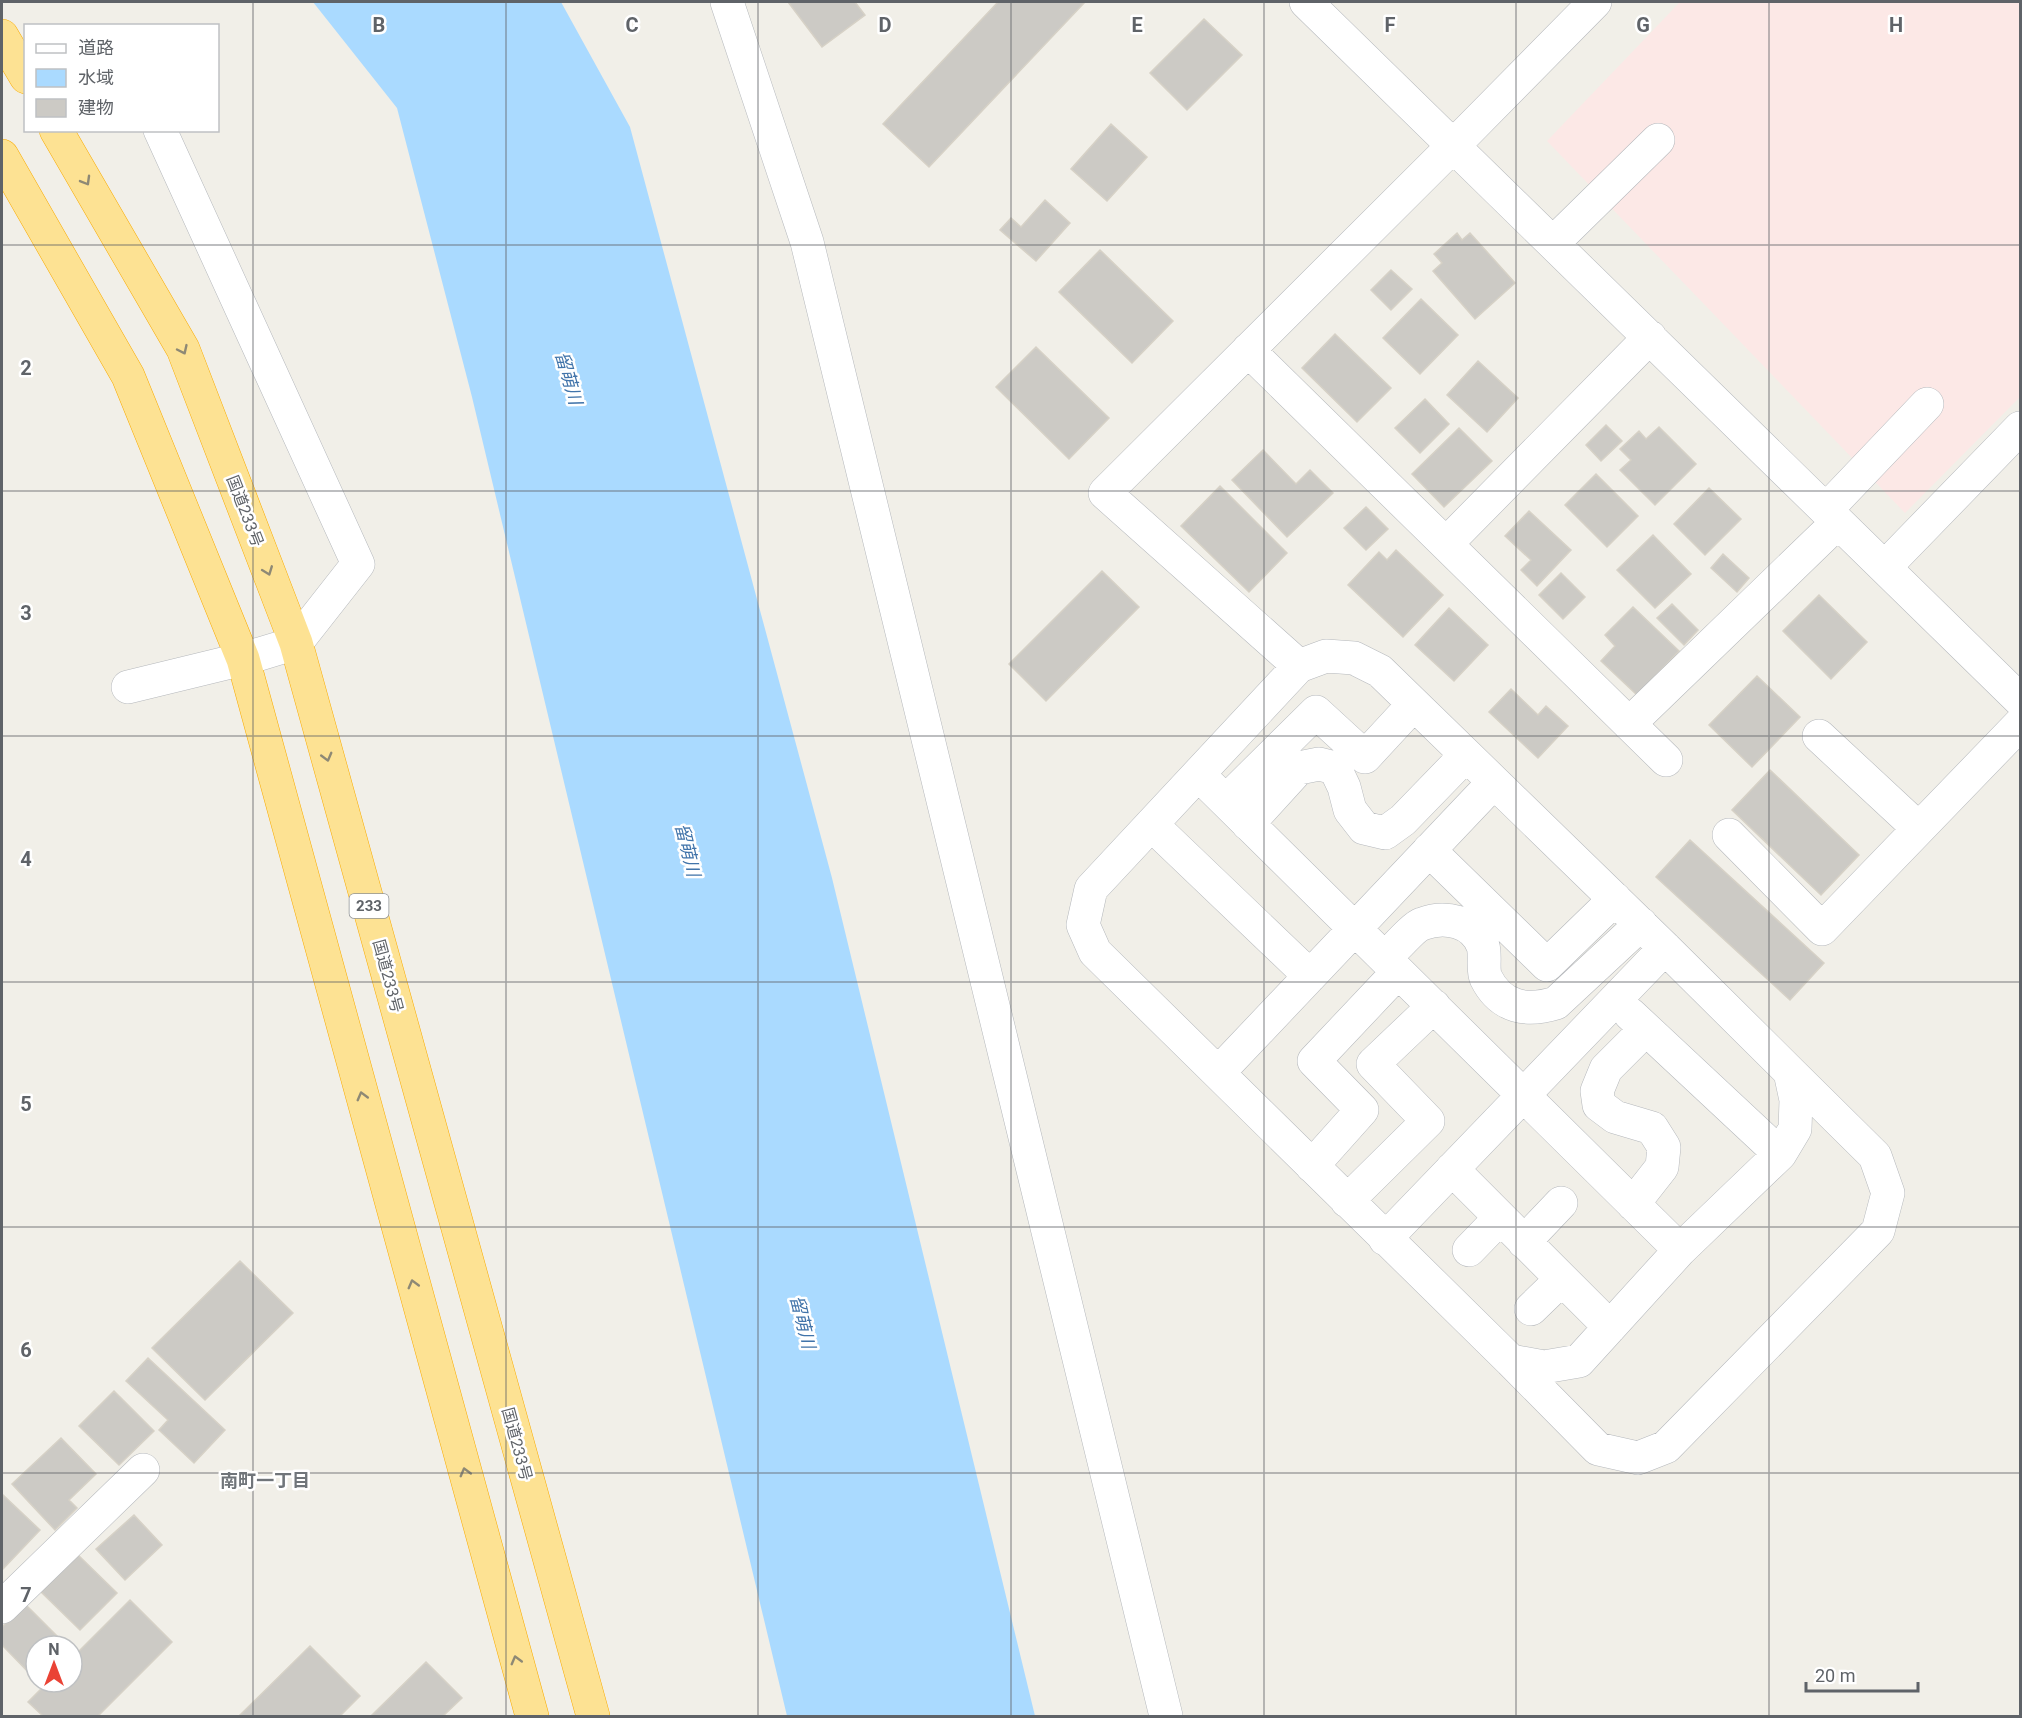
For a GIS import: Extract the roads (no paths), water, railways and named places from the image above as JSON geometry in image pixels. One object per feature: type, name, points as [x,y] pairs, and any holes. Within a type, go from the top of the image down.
[{"type":"highway","points":[[2,36],[24,74]]},
{"type":"highway","name":"国道233号","points":[[57,132],[183,349],[296,643],[593,1716]]},
{"type":"highway","points":[[2,156],[128,376],[243,659],[532,1716]]},
{"type":"street","points":[[727,2],[807,242],[1166,1716]]},
{"type":"street","points":[[1306,2],[2020,700]]},
{"type":"street","points":[[1299,666],[1104,493],[1595,2]]},
{"type":"street","points":[[128,687],[243,659],[296,643],[358,564],[161,132]]},
{"type":"street","points":[[1553,243],[1658,140]]},
{"type":"street","points":[[1446,544],[1650,337]]},
{"type":"street","points":[[1248,350],[1666,760]]},
{"type":"street","points":[[1629,724],[1832,516],[1927,404]]},
{"type":"street","points":[[1885,567],[2020,428]]},
{"type":"street","points":[[1326,656],[1354,658],[1380,671],[1414,704],[1641,924],[1875,1156],[1888,1193],[1878,1231],[1666,1447],[1638,1458],[1598,1449],[1095,952],[1083,925],[1090,889],[1299,666],[1326,656]]},
{"type":"street","points":[[1237,813],[1316,712],[1365,757],[1414,704]]},
{"type":"street","points":[[1729,835],[1822,928],[2020,724]]},
{"type":"street","points":[[1819,736],[1918,828]]},
{"type":"street","points":[[1237,813],[1299,768],[1319,764],[1335,768],[1344,786],[1350,810],[1364,828],[1384,833],[1402,820],[1466,755]]},
{"type":"street","points":[[1199,775],[1680,1250]]},
{"type":"street","points":[[1218,1073],[1494,782]]},
{"type":"street","points":[[1152,825],[1310,976]]},
{"type":"street","points":[[1429,850],[1547,965],[1615,899]]},
{"type":"street","points":[[1312,1166],[1362,1110],[1314,1061],[1392,965],[1420,924],[1449,919],[1472,928],[1483,947],[1485,977],[1502,998],[1518,1008],[1542,1007],[1556,1003],[1641,924]]},
{"type":"street","points":[[1385,1239],[1665,948]]},
{"type":"street","points":[[1615,1000],[1780,1154]]},
{"type":"street","points":[[1347,1201],[1428,1121],[1373,1064],[1434,1006]]},
{"type":"street","points":[[1633,1204],[1662,1167],[1665,1146],[1652,1128],[1615,1117],[1599,1105],[1596,1091],[1606,1069],[1647,1029]]},
{"type":"street","points":[[1510,1361],[1544,1367],[1579,1361],[1680,1250],[1780,1154],[1795,1129],[1796,1100],[1790,1072]]},
{"type":"street","points":[[1452,1169],[1610,1327]]},
{"type":"street","points":[[1524,1242],[1561,1203]]},
{"type":"street","points":[[1469,1250],[1500,1218]]},
{"type":"street","points":[[1531,1309],[1562,1279]]},
{"type":"street","points":[[2,1607],[143,1470]]},
{"type":"water","name":"留萌川","points":[[313,2],[561,2],[630,127],[832,878],[1035,1716],[787,1716],[472,397],[397,108]]},
{"type":"district","name":"南町一丁目","points":[[265,1480]]}]
